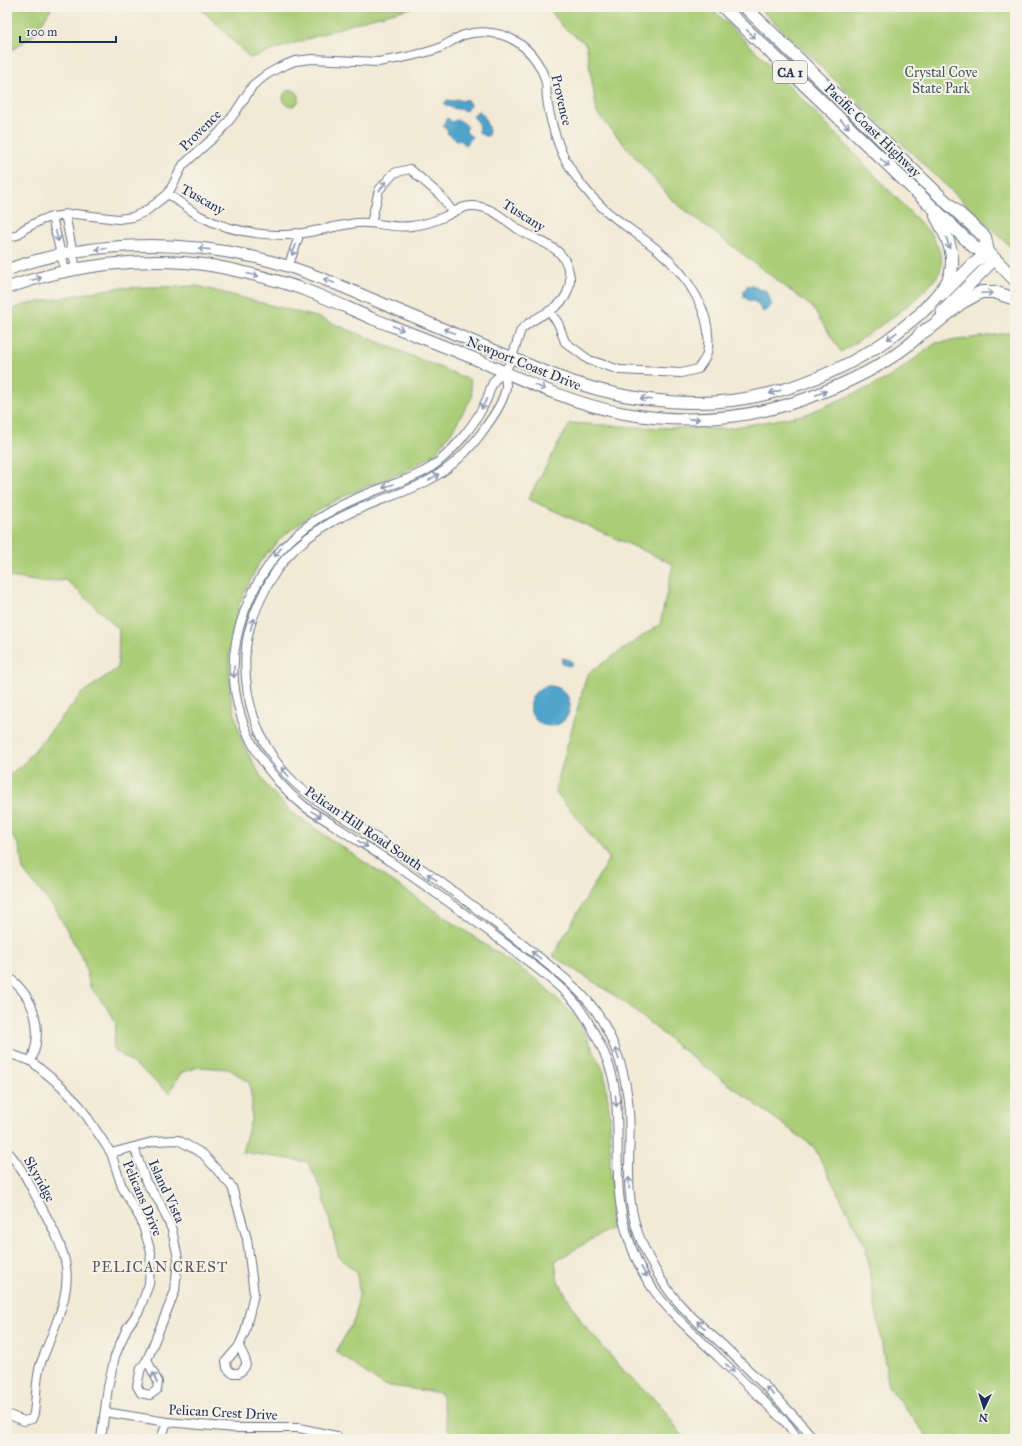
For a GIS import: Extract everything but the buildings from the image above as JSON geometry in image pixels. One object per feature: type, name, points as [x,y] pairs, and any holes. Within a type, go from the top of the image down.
[{"type":"highway","name":"Pacific Coast Highway","points":[[723,7],[975,248],[992,255]]},
{"type":"highway","name":"Pacific Coast Highway","points":[[745,7],[943,199],[985,237],[992,255],[1015,280]]},
{"type":"highway","points":[[922,312],[949,279],[952,267],[948,240],[932,208]]},
{"type":"highway","points":[[919,336],[961,303],[981,292],[994,292],[1015,299]]},
{"type":"main road","name":"Newport Coast Drive","points":[[7,270],[21,265],[67,254],[97,249],[143,245],[179,246],[255,257],[321,278],[571,382],[624,396],[681,402],[734,400],[770,393],[797,385],[859,358],[885,341],[938,300],[973,264],[992,255]]},
{"type":"main road","name":"Newport Coast Drive","points":[[7,288],[70,270],[131,263],[170,263],[212,266],[254,275],[307,291],[572,399],[619,412],[659,418],[681,419],[730,417],[756,413],[796,402],[861,375],[890,357],[919,336],[992,255]]},
{"type":"street","name":"Provence","points":[[7,238],[17,235],[24,229],[41,220],[65,214],[92,215],[118,219],[133,217],[146,211],[168,194],[183,165],[220,132],[235,113],[253,85],[280,67],[295,61],[312,59],[378,62],[407,57],[438,48],[464,35],[480,32],[493,33],[506,36],[517,42],[531,54],[540,67],[546,83],[547,98],[555,132],[566,160],[581,184],[604,208],[630,230],[659,251],[684,276],[704,315],[709,337],[707,355],[698,369],[681,374],[620,370],[589,360],[565,342],[558,323],[549,311]]},
{"type":"street","points":[[371,223],[379,190],[394,173],[410,169],[440,195],[453,212]]},
{"type":"street","name":"Tuscany","points":[[168,194],[200,216],[240,231],[286,235],[357,223],[371,223],[394,227],[410,227],[428,223],[461,208],[472,206],[493,210],[520,231],[553,247],[562,255],[570,277],[568,291],[562,302],[558,307],[536,318],[521,330],[511,357]]},
{"type":"street","points":[[65,214],[67,254],[70,270]]},
{"type":"street","points":[[52,217],[67,254]]},
{"type":"street","points":[[288,267],[298,239],[296,233]]},
{"type":"street","name":"Pelican Hill Road South","points":[[511,357],[504,372],[493,382],[486,402],[470,428],[448,453],[429,468],[330,511],[308,525],[281,548],[262,574],[244,611],[235,648],[234,681],[238,707],[246,732],[258,756],[282,786],[307,809],[388,860],[476,920],[549,978],[575,1001],[603,1049],[614,1084],[617,1117],[619,1205],[628,1237],[638,1261],[653,1289],[674,1315],[742,1379],[788,1425],[798,1439]]},
{"type":"street","name":"Pelican Hill Road South","points":[[504,372],[506,389],[495,413],[480,435],[455,462],[432,478],[400,494],[368,505],[334,521],[312,534],[288,554],[271,578],[255,612],[246,645],[246,675],[249,699],[264,743],[285,773],[305,792],[391,848],[480,910],[550,966],[582,995],[595,1011],[611,1039],[619,1057],[623,1072],[629,1111],[629,1198],[639,1234],[656,1272],[677,1301],[790,1410],[814,1439]]},
{"type":"street","points":[[330,511],[334,521]]},
{"type":"street","points":[[519,954],[525,946]]},
{"type":"street","points":[[7,976],[19,986],[26,997],[35,1018],[37,1040],[30,1061]]},
{"type":"street","points":[[575,1001],[582,995]]},
{"type":"street","name":"Pelicans Drive","points":[[7,1053],[30,1061],[61,1086],[80,1106],[111,1153],[122,1187],[141,1220],[151,1252],[149,1284],[139,1311],[127,1328],[115,1356],[108,1387],[101,1439]]},
{"type":"street","points":[[111,1153],[156,1141],[178,1140],[203,1154],[232,1187],[247,1239],[254,1294],[245,1332],[239,1346]]},
{"type":"street","name":"Island Vista","points":[[134,1147],[146,1182],[160,1203],[172,1230],[178,1258],[175,1291],[147,1360]]},
{"type":"street","name":"Skyridge","points":[[7,1151],[26,1176],[49,1221],[65,1262],[66,1284],[61,1310],[39,1369],[32,1419],[24,1421],[7,1414]]},
{"type":"street","points":[[624,1224],[635,1221]]},
{"type":"street","points":[[628,1237],[639,1234]]},
{"type":"street","points":[[742,1379],[750,1371]]},
{"type":"street","name":"Pelican Crest Drive","points":[[105,1412],[167,1422],[235,1428],[300,1428],[336,1436],[339,1439]]},
{"type":"street","points":[[161,1439],[167,1422]]},
{"type":"green space","points":[[7,7],[52,7],[34,35],[7,53]]},
{"type":"green space","points":[[199,7],[415,7],[368,19],[250,58]]},
{"type":"green space","points":[[548,7],[710,7],[763,58],[932,235],[939,251],[942,264],[936,278],[926,290],[897,314],[841,352],[812,307],[672,200],[597,113],[586,44],[563,27]]},
{"type":"green space","name":"Crystal Cove State Park","points":[[758,7],[1015,7],[1015,251]]},
{"type":"green space","points":[[288,90],[294,90],[299,95],[297,104],[294,106],[288,106],[283,101],[283,95]]},
{"type":"green space","points":[[197,286],[320,318],[470,380],[472,397],[452,431],[434,455],[404,472],[348,494],[315,511],[282,537],[259,563],[239,604],[229,657],[231,699],[243,745],[266,785],[291,812],[540,982],[578,1019],[604,1072],[610,1115],[610,1168],[617,1225],[555,1261],[558,1281],[583,1324],[625,1372],[658,1402],[685,1439],[450,1439],[441,1393],[383,1385],[336,1352],[355,1318],[359,1292],[357,1272],[339,1258],[322,1191],[308,1162],[242,1152],[251,1120],[252,1101],[249,1082],[229,1069],[199,1067],[181,1073],[169,1093],[142,1070],[113,1049],[116,1023],[109,1010],[90,987],[84,961],[57,912],[23,870],[19,845],[7,830],[7,777],[24,763],[82,693],[118,668],[119,629],[66,580],[41,582],[10,577],[7,575],[7,313],[23,305],[115,288]]},
{"type":"green space","points":[[1015,332],[1015,1439],[929,1439],[889,1387],[865,1245],[814,1147],[689,1055],[620,999],[553,956],[609,858],[555,791],[587,674],[660,624],[673,564],[528,499],[570,423],[637,427],[724,429],[804,415],[890,377],[936,343]]},
{"type":"water","points":[[456,99],[463,101],[466,99],[471,105],[466,111],[444,104],[447,100],[453,101]]},
{"type":"water","points":[[479,110],[481,114],[484,115],[489,133],[488,136],[484,136],[479,132],[478,122],[473,116]]},
{"type":"water","points":[[447,118],[452,122],[456,120],[460,121],[467,126],[466,132],[472,137],[466,145],[447,133],[448,130],[442,126]]},
{"type":"water","points":[[753,285],[760,290],[766,290],[768,294],[772,305],[763,312],[756,302],[748,300],[744,297],[744,291],[747,286]]},
{"type":"water","points":[[564,658],[572,661],[572,665],[568,666],[562,664],[562,659]]},
{"type":"water","points":[[546,686],[554,686],[561,689],[567,695],[570,706],[567,717],[561,723],[554,726],[546,726],[539,723],[533,717],[530,710],[530,702],[533,695],[539,689]]},
{"type":"district","name":"PELICAN CREST","points":[[160,1267]]}]
